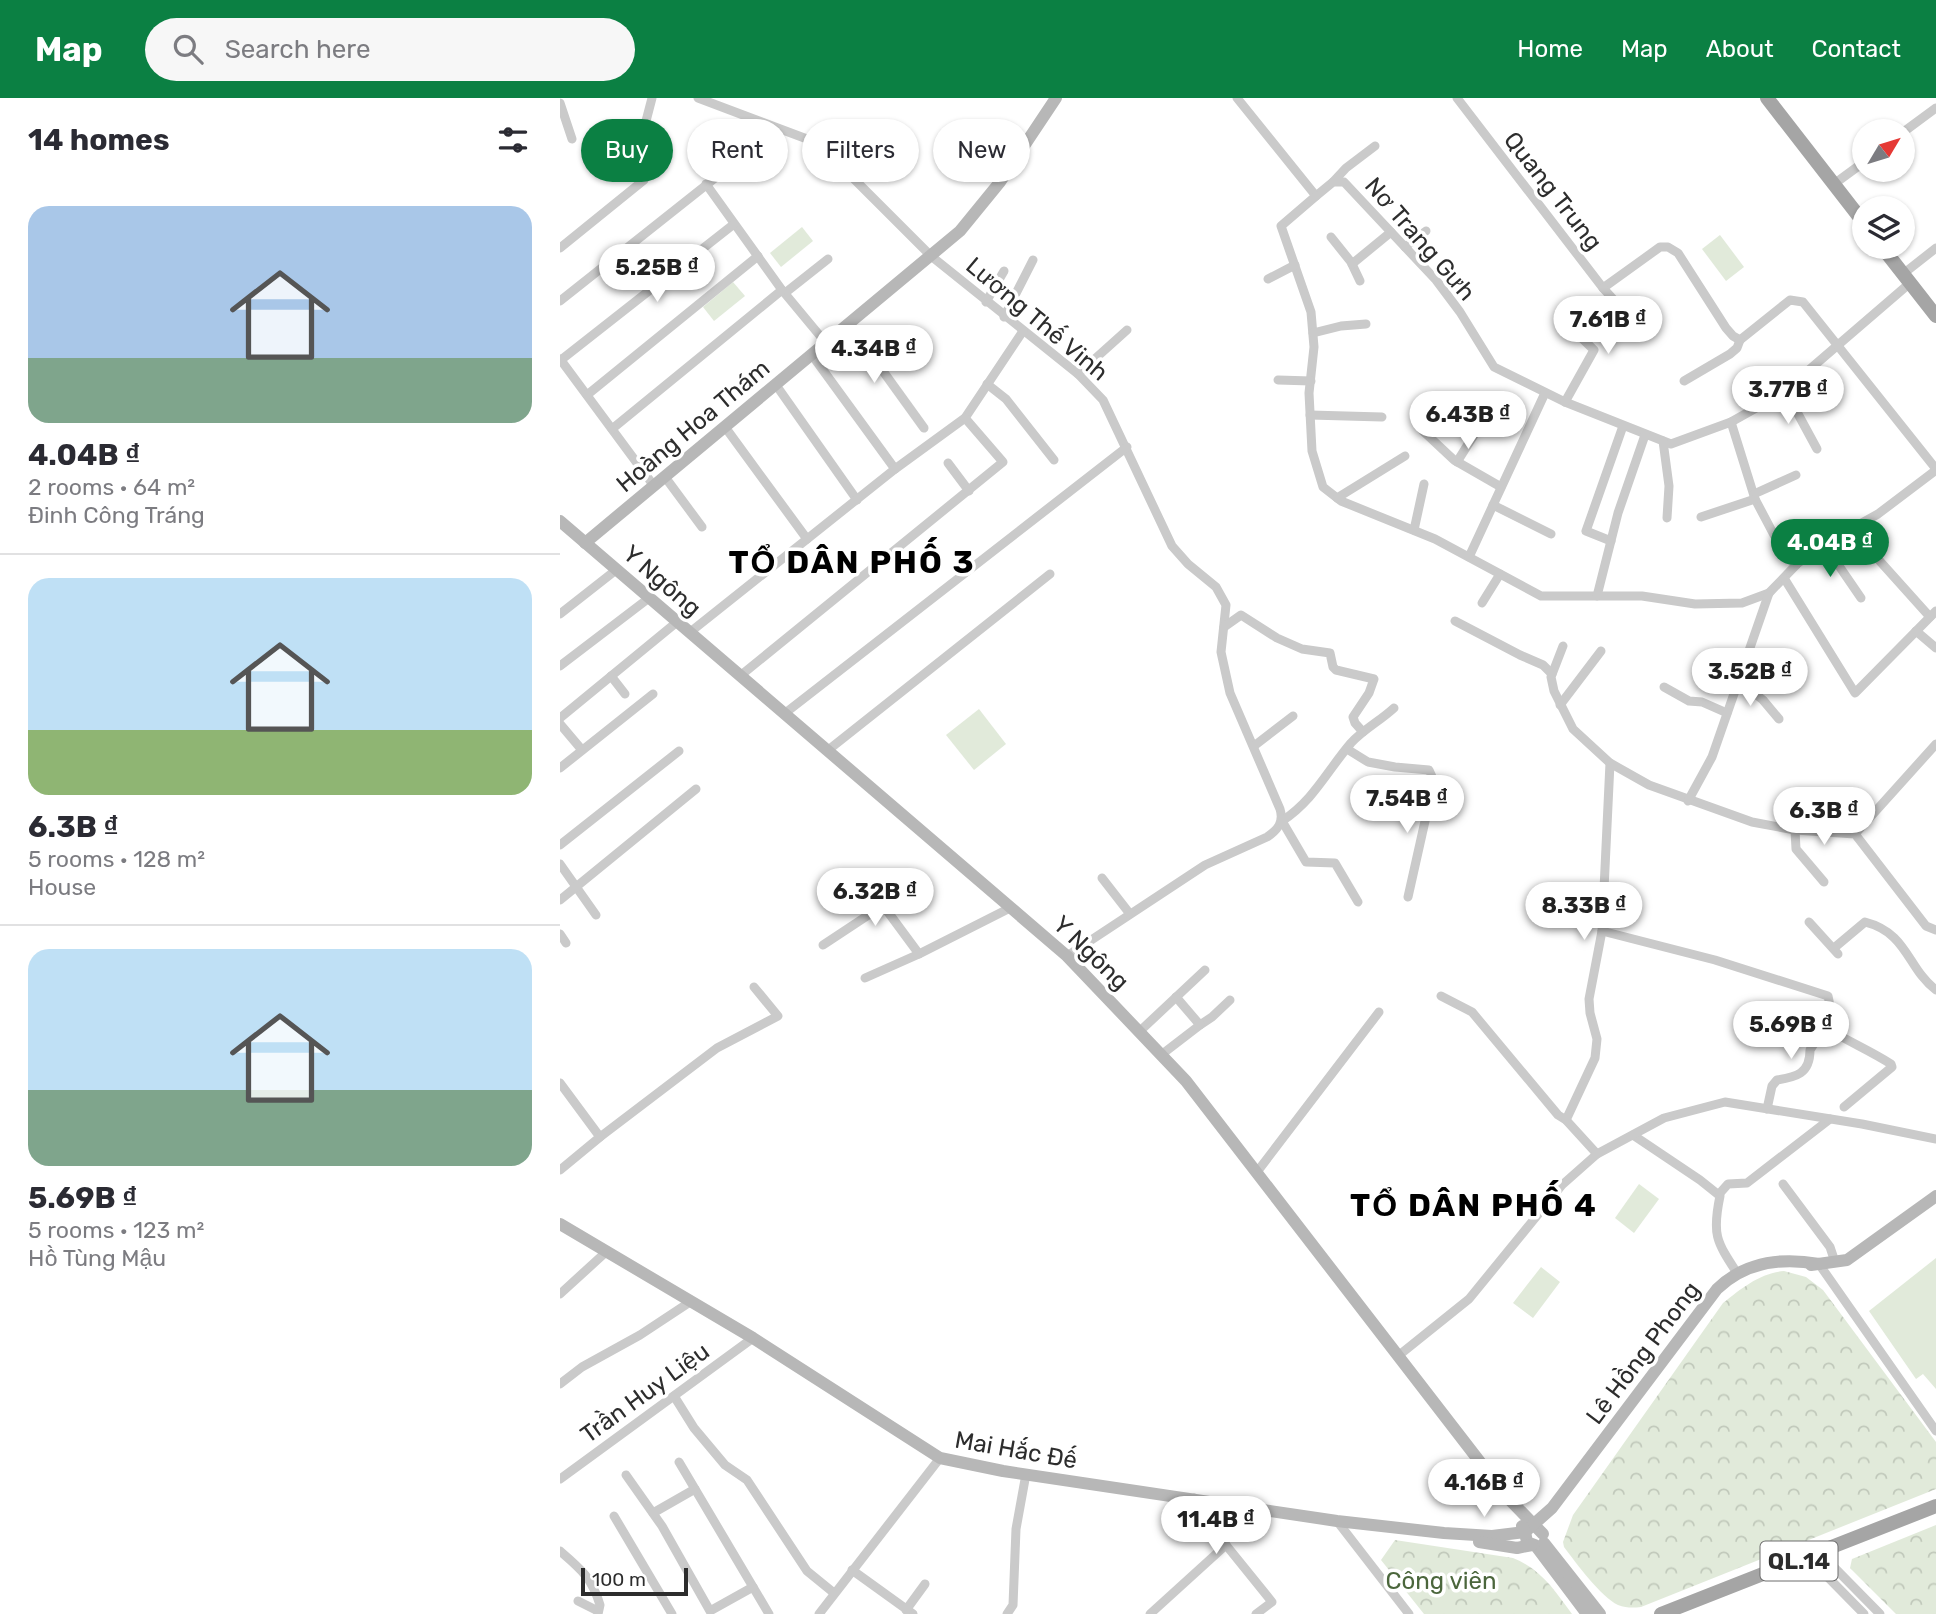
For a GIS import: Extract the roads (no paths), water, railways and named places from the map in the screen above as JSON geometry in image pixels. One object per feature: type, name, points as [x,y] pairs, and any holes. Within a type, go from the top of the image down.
[{"type":"main road","points":[[1767,98],[1852,207]]},
{"type":"main road","points":[[1891,259],[1936,316]]},
{"type":"main road","name":"QL.14","points":[[1661,1614],[1936,1506]]},
{"type":"street","points":[[647,119],[652,98]]},
{"type":"street","name":"Lương Thế Vinh","points":[[698,98],[807,139],[822,150],[931,256],[1078,374],[1103,400],[1172,546],[1188,564],[1216,587],[1226,605],[1221,652],[1230,693],[1280,808],[1282,821],[1306,862],[1335,863],[1358,902]]},
{"type":"street","name":"Hoàng Hoa Thám","points":[[585,543],[960,231],[1000,182],[1056,98]]},
{"type":"street","points":[[1237,98],[1316,196]]},
{"type":"street","name":"Quang Trung","points":[[1457,98],[1603,288],[1660,247],[1668,247],[1678,253],[1726,328],[1740,340]]},
{"type":"street","points":[[560,103],[572,139]]},
{"type":"street","points":[[1915,123],[1936,108]]},
{"type":"street","points":[[1333,182],[1346,168],[1376,146]]},
{"type":"street","points":[[1834,184],[1852,171]]},
{"type":"street","points":[[560,247],[641,182]]},
{"type":"street","points":[[560,300],[709,182]]},
{"type":"street","name":"Nơ Trang Gưh","points":[[1295,265],[1281,226],[1333,182],[1344,182],[1436,280],[1460,312],[1494,367],[1565,402],[1671,444],[1731,422],[1785,390],[1936,248]]},
{"type":"street","points":[[706,184],[784,292],[826,343]]},
{"type":"street","points":[[654,486],[560,360],[734,224]]},
{"type":"street","points":[[1405,247],[1426,231]]},
{"type":"street","points":[[1352,264],[1391,232]]},
{"type":"street","points":[[1331,237],[1352,264],[1360,281]]},
{"type":"street","points":[[587,395],[758,257]]},
{"type":"street","points":[[612,429],[828,259]]},
{"type":"street","points":[[1004,317],[1033,260]]},
{"type":"street","points":[[1268,278],[1295,265],[1311,312],[1314,347],[1310,415],[1312,451],[1323,487],[1337,498],[1414,530],[1541,596],[1642,596],[1707,604],[1742,603],[1769,593],[1797,564],[1824,544],[1878,514],[1936,470],[1803,302],[1790,300],[1740,340],[1737,348],[1730,354],[1684,381]]},
{"type":"street","points":[[986,302],[1004,271]]},
{"type":"street","points":[[1603,288],[1643,332]]},
{"type":"street","points":[[1563,320],[1594,350],[1565,402]]},
{"type":"street","points":[[849,324],[923,428]]},
{"type":"street","points":[[1313,332],[1366,324]]},
{"type":"street","points":[[1078,374],[1127,330]]},
{"type":"street","points":[[689,633],[895,469],[965,418],[1023,331]]},
{"type":"street","points":[[812,355],[895,469]]},
{"type":"street","points":[[1278,380],[1311,381]]},
{"type":"street","points":[[776,384],[857,500]]},
{"type":"street","points":[[987,384],[1006,399],[1054,460]]},
{"type":"street","points":[[1785,390],[1817,449]]},
{"type":"street","points":[[1469,557],[1545,393]]},
{"type":"street","points":[[1457,461],[1492,406]]},
{"type":"street","points":[[1310,415],[1382,417]]},
{"type":"street","points":[[740,676],[1003,462],[965,418]]},
{"type":"street","points":[[1731,422],[1754,496],[1774,535],[1797,564]]},
{"type":"street","points":[[1611,541],[1586,531],[1623,426]]},
{"type":"street","points":[[725,427],[807,539]]},
{"type":"street","points":[[1423,431],[1457,461],[1501,487]]},
{"type":"street","points":[[1597,596],[1611,541],[1645,435]]},
{"type":"street","points":[[1663,441],[1669,486],[1667,518]]},
{"type":"street","points":[[784,714],[1126,447]]},
{"type":"street","points":[[1337,498],[1405,456]]},
{"type":"street","points":[[948,463],[969,491]]},
{"type":"street","points":[[1701,517],[1754,496],[1796,475]]},
{"type":"street","points":[[665,477],[702,527]]},
{"type":"street","points":[[1414,530],[1424,484]]},
{"type":"street","points":[[1493,505],[1551,534]]},
{"type":"street","name":"Y Ngông","points":[[560,522],[1067,956],[1140,1031],[1186,1081],[1507,1497],[1571,1585],[1587,1614]]},
{"type":"street","points":[[1784,578],[1855,693],[1933,614],[1851,528]]},
{"type":"street","points":[[1824,544],[1861,598]]},
{"type":"street","points":[[560,614],[616,570]]},
{"type":"street","points":[[827,751],[1050,574]]},
{"type":"street","points":[[1482,603],[1500,574]]},
{"type":"street","points":[[1688,801],[1712,757],[1769,593]]},
{"type":"street","points":[[560,666],[649,598]]},
{"type":"street","points":[[1224,627],[1241,615],[1277,638],[1302,649],[1330,653],[1336,670],[1374,679],[1372,687],[1353,717],[1363,732]]},
{"type":"street","points":[[1455,621],[1543,665],[1552,674]]},
{"type":"street","points":[[560,719],[677,622]]},
{"type":"street","points":[[1916,631],[1936,648]]},
{"type":"street","points":[[1563,646],[1552,674],[1554,691],[1573,729],[1610,763],[1649,785],[1752,822],[1795,830],[1855,834],[1926,926],[1936,930]]},
{"type":"street","points":[[1560,705],[1601,651]]},
{"type":"street","points":[[611,677],[625,694]]},
{"type":"street","points":[[1738,680],[1763,700],[1779,719]]},
{"type":"street","points":[[1664,687],[1689,701],[1702,702],[1727,713]]},
{"type":"street","points":[[560,768],[653,694]]},
{"type":"street","points":[[1067,956],[1205,865],[1275,831],[1282,821],[1320,788],[1347,749],[1363,732],[1394,708]]},
{"type":"street","points":[[1254,746],[1293,716]]},
{"type":"street","points":[[560,724],[582,750]]},
{"type":"street","points":[[1855,834],[1936,744]]},
{"type":"street","points":[[1347,749],[1368,762],[1395,768],[1429,770],[1434,781],[1408,898]]},
{"type":"street","points":[[560,845],[679,751]]},
{"type":"street","points":[[1566,1120],[1595,1058],[1597,1039],[1589,999],[1602,931],[1610,763]]},
{"type":"street","points":[[560,900],[696,789]]},
{"type":"street","points":[[1795,830],[1796,849],[1824,882]]},
{"type":"street","points":[[560,864],[596,915]]},
{"type":"street","points":[[1102,878],[1130,914]]},
{"type":"street","points":[[823,945],[879,908],[885,908],[919,954]]},
{"type":"street","points":[[864,978],[919,954],[1010,908]]},
{"type":"street","points":[[1809,922],[1836,951],[1865,922],[1886,930],[1900,943],[1922,976],[1936,990]]},
{"type":"street","points":[[1602,931],[1715,960],[1828,996],[1831,1006],[1825,1027],[1810,1051],[1804,1070],[1797,1077],[1777,1080],[1772,1086],[1767,1109]]},
{"type":"street","points":[[1140,1031],[1205,970]]},
{"type":"street","points":[[560,1170],[718,1048],[778,1016],[754,987]]},
{"type":"street","points":[[1441,996],[1472,1012],[1558,1115],[1566,1120],[1597,1154]]},
{"type":"street","points":[[1176,997],[1200,1025]]},
{"type":"street","points":[[1161,1055],[1230,1000]]},
{"type":"street","points":[[1256,1172],[1379,1012]]},
{"type":"street","points":[[1825,1027],[1852,1044],[1862,1046],[1892,1067],[1844,1107]]},
{"type":"street","points":[[560,1083],[600,1137]]},
{"type":"street","points":[[1398,1356],[1469,1299],[1562,1185],[1597,1154],[1664,1118],[1725,1102],[1936,1139]]},
{"type":"street","points":[[1720,1194],[1728,1184],[1747,1182],[1830,1119]]},
{"type":"street","points":[[1633,1135],[1720,1196],[1715,1230],[1721,1248],[1737,1273]]},
{"type":"street","points":[[1783,1184],[1830,1247],[1835,1262]]},
{"type":"street","name":"Lê Hồng Phong","points":[[1535,1537],[1732,1282],[1753,1270],[1847,1260],[1936,1196]]},
{"type":"street","name":"Mai Hắc Đế","points":[[560,1224],[753,1338],[940,1458],[1026,1474],[1337,1521],[1444,1533],[1517,1548],[1535,1537]]},
{"type":"street","points":[[560,1294],[606,1252]]},
{"type":"street","name":"Lê Hồng Phong","points":[[1535,1537],[1552,1508],[1717,1289],[1751,1265],[1801,1261],[1819,1264]]},
{"type":"street","points":[[1819,1264],[1936,1431]]},
{"type":"street","points":[[560,1384],[582,1367],[640,1335],[690,1302]]},
{"type":"street","name":"Trần Huy Liệu","points":[[560,1479],[753,1338]]},
{"type":"street","points":[[674,1396],[694,1429],[725,1465],[747,1480],[807,1572],[834,1593]]},
{"type":"street","points":[[819,1614],[940,1458]]},
{"type":"street","points":[[679,1462],[769,1614]]},
{"type":"street","points":[[1007,1614],[1013,1605],[1016,1529],[1026,1474]]},
{"type":"street","points":[[626,1475],[653,1513],[705,1612],[752,1587]]},
{"type":"street","points":[[653,1513],[695,1489]]},
{"type":"street","points":[[1194,1498],[1226,1545],[1272,1602],[1256,1614]]},
{"type":"street","points":[[614,1516],[672,1614]]},
{"type":"street","points":[[1337,1521],[1409,1614]]},
{"type":"street","points":[[1156,1612],[1226,1545]]},
{"type":"street","points":[[560,1551],[589,1578],[600,1605],[598,1613],[578,1601]]},
{"type":"street","points":[[1815,1555],[1864,1614]]},
{"type":"street","points":[[1815,1555],[1880,1614]]},
{"type":"street","points":[[852,1570],[910,1612],[925,1584]]},
{"type":"street","name":"Y Ngông","points":[[1571,1585],[1600,1614]]},
{"type":"district","name":"TỔ DÂN PHỐ 3","points":[[852,562]]},
{"type":"district","name":"TỔ DÂN PHỐ 4","points":[[1474,1205]]},
{"type":"park label","name":"Công viên","points":[[1441,1581]]}]
